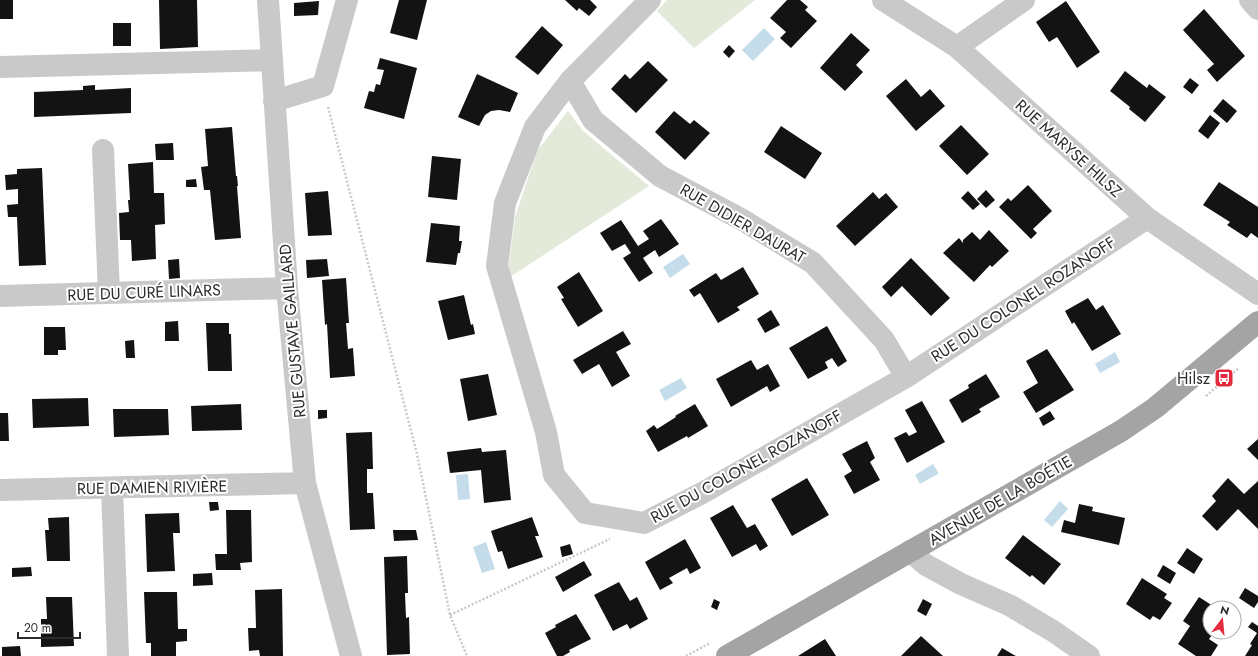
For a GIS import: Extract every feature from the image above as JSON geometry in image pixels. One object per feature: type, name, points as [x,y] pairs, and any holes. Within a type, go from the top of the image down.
[{"type":"main road","name":"AVENUE DE LA BOÉTIE","points":[[740,653],[910,551],[1120,431],[1155,408],[1258,322]]},
{"type":"street","name":"RUE GUSTAVE GAILLARD","points":[[268,0],[287,288],[305,483],[351,656]]},
{"type":"street","points":[[274,100],[323,86],[347,0]]},
{"type":"street","name":"RUE DU COLONEL ROZANOFF","points":[[650,0],[570,81],[535,127],[504,203],[497,266],[546,432],[554,475],[584,514],[644,523],[704,492],[906,377],[1147,218]]},
{"type":"street","name":"RUE MARYSE HILSZ","points":[[883,0],[957,47],[1147,218],[1258,294]]},
{"type":"street","points":[[957,47],[1024,0]]},
{"type":"street","points":[[1250,0],[1258,9]]},
{"type":"street","points":[[0,67],[272,60]]},
{"type":"street","name":"RUE DIDIER DAURAT","points":[[570,81],[593,120],[660,176],[741,219],[812,263],[884,340],[906,377]]},
{"type":"street","points":[[103,150],[109,293]]},
{"type":"street","name":"RUE DU CURÉ LINARS","points":[[0,296],[287,288]]},
{"type":"street","name":"RUE DAMIEN RIVIÈRE","points":[[0,490],[305,483]]},
{"type":"street","points":[[112,488],[118,656]]},
{"type":"street","points":[[910,551],[926,565],[961,584],[1009,605],[1053,631],[1089,656]]},
{"type":"path","points":[[323,86],[417,454],[450,615],[468,656]]},
{"type":"path","points":[[450,615],[615,537]]},
{"type":"green space","points":[[667,0],[755,0],[694,48],[657,11]]},
{"type":"green space","points":[[568,111],[583,131],[649,186],[507,279],[515,217],[537,151]]},
{"type":"water","points":[[764,28],[775,39],[753,61],[742,50]]},
{"type":"water","points":[[683,254],[690,264],[670,278],[663,267]]},
{"type":"water","points":[[1115,352],[1120,362],[1100,373],[1095,364]]},
{"type":"water","points":[[681,378],[687,388],[665,401],[659,390]]},
{"type":"water","points":[[933,464],[938,474],[920,484],[915,475]]},
{"type":"water","points":[[468,474],[470,499],[458,500],[456,475]]},
{"type":"water","points":[[1060,501],[1068,509],[1052,527],[1044,520]]},
{"type":"water","points":[[486,542],[495,569],[482,573],[473,547]]},
{"type":"building","points":[[0,0],[13,0],[13,19],[0,19]]},
{"type":"building","points":[[159,0],[197,0],[198,47],[160,49]]},
{"type":"building","points":[[399,0],[427,0],[417,40],[390,33]]},
{"type":"building","points":[[565,0],[590,0],[597,7],[589,16],[579,8],[577,11]]},
{"type":"building","points":[[787,0],[800,0],[808,7],[805,10],[817,21],[791,48],[780,38],[786,32],[770,18]]},
{"type":"building","points":[[319,1],[318,15],[294,16],[294,3]]},
{"type":"building","points":[[1066,1],[1100,52],[1077,68],[1057,37],[1049,42],[1036,22]]},
{"type":"building","points":[[1204,9],[1245,56],[1217,82],[1207,70],[1214,64],[1183,30]]},
{"type":"building","points":[[113,23],[131,23],[131,46],[113,46]]},
{"type":"building","points":[[542,26],[563,45],[538,75],[515,57]]},
{"type":"building","points":[[851,33],[870,50],[856,65],[863,72],[845,91],[820,68]]},
{"type":"building","points":[[729,45],[735,51],[729,58],[723,52]]},
{"type":"building","points":[[380,58],[417,68],[404,119],[364,108],[369,91],[374,92],[376,84],[380,85],[384,70],[377,69]]},
{"type":"building","points":[[648,61],[668,80],[636,113],[611,89],[625,74],[630,79]]},
{"type":"building","points":[[1125,71],[1147,88],[1149,84],[1166,97],[1145,122],[1129,109],[1130,107],[1110,91]]},
{"type":"building","points":[[477,74],[518,93],[510,112],[499,110],[491,111],[485,115],[479,126],[458,117]]},
{"type":"building","points":[[1190,78],[1199,85],[1192,94],[1183,87]]},
{"type":"building","points":[[906,79],[921,97],[930,89],[945,106],[916,131],[886,96]]},
{"type":"building","points":[[95,85],[95,90],[131,88],[131,113],[34,117],[34,92],[83,90],[83,86]]},
{"type":"building","points":[[1223,99],[1237,111],[1227,123],[1213,111]]},
{"type":"building","points":[[674,111],[690,124],[694,120],[710,133],[685,160],[655,132]]},
{"type":"building","points":[[1210,115],[1220,123],[1208,139],[1198,131]]},
{"type":"building","points":[[961,125],[989,154],[967,175],[939,146]]},
{"type":"building","points":[[781,126],[822,153],[805,179],[764,152]]},
{"type":"building","points":[[232,127],[238,186],[241,238],[215,240],[210,190],[204,190],[201,167],[208,166],[205,129]]},
{"type":"building","points":[[173,143],[174,160],[156,160],[155,144]]},
{"type":"building","points":[[432,156],[461,159],[457,200],[428,197]]},
{"type":"building","points":[[153,162],[154,193],[164,193],[165,224],[155,225],[156,259],[132,261],[131,240],[120,240],[119,213],[129,212],[128,200],[130,200],[128,164]]},
{"type":"building","points":[[42,168],[46,265],[19,266],[17,217],[8,217],[7,205],[18,204],[18,189],[6,190],[5,175],[17,174],[17,169]]},
{"type":"building","points":[[196,179],[197,187],[186,187],[186,180]]},
{"type":"building","points":[[1219,182],[1258,207],[1258,238],[1251,233],[1247,238],[1227,225],[1230,222],[1203,205]]},
{"type":"building","points":[[1028,185],[1052,211],[1033,229],[1037,233],[1031,239],[999,207],[1008,198],[1011,201]]},
{"type":"building","points":[[986,190],[995,200],[986,208],[977,199]]},
{"type":"building","points":[[328,191],[332,235],[308,236],[305,193]]},
{"type":"building","points":[[968,191],[980,204],[973,210],[961,198]]},
{"type":"building","points":[[873,192],[879,199],[886,193],[898,207],[855,246],[836,226]]},
{"type":"building","points":[[661,219],[679,244],[659,257],[655,250],[643,258],[653,273],[639,282],[623,258],[631,253],[625,244],[612,251],[600,233],[621,220],[638,246],[649,239],[643,231]]},
{"type":"building","points":[[431,223],[460,226],[459,241],[462,241],[456,265],[426,262]]},
{"type":"building","points":[[989,230],[1009,251],[992,267],[990,265],[974,282],[943,253],[959,238],[963,243],[963,240],[972,232],[980,240]]},
{"type":"building","points":[[911,258],[950,298],[931,316],[902,286],[891,297],[882,287]]},
{"type":"building","points":[[179,259],[180,278],[169,279],[168,260]]},
{"type":"building","points":[[327,259],[329,276],[307,278],[306,260]]},
{"type":"building","points":[[743,267],[759,294],[737,307],[740,310],[718,323],[700,293],[694,297],[689,290],[716,273],[721,280]]},
{"type":"building","points":[[579,272],[603,311],[578,327],[561,299],[564,298],[557,287]]},
{"type":"building","points":[[346,278],[349,323],[346,323],[348,349],[353,348],[355,376],[330,378],[327,324],[325,325],[322,280]]},
{"type":"building","points":[[464,295],[471,325],[473,324],[475,334],[448,340],[438,301]]},
{"type":"building","points":[[1088,298],[1096,310],[1103,305],[1121,334],[1092,351],[1074,322],[1072,324],[1065,311]]},
{"type":"building","points":[[771,310],[780,325],[765,333],[757,319]]},
{"type":"building","points":[[178,321],[179,341],[165,341],[165,322]]},
{"type":"building","points":[[206,323],[229,323],[229,334],[231,334],[232,371],[208,371]]},
{"type":"building","points":[[827,326],[847,361],[838,367],[832,358],[825,362],[828,368],[808,379],[789,348]]},
{"type":"building","points":[[44,327],[65,327],[66,350],[58,350],[58,355],[44,355]]},
{"type":"building","points":[[623,331],[631,344],[616,352],[630,376],[612,387],[599,364],[582,374],[573,360]]},
{"type":"building","points":[[134,340],[135,358],[126,358],[125,341]]},
{"type":"building","points":[[1047,349],[1074,390],[1036,413],[1023,392],[1038,383],[1026,361]]},
{"type":"building","points":[[751,360],[757,370],[768,364],[780,386],[770,392],[767,386],[731,407],[716,379]]},
{"type":"building","points":[[488,374],[497,415],[468,421],[460,379]]},
{"type":"building","points":[[986,374],[1000,397],[979,409],[981,412],[962,423],[949,400],[969,388],[968,385]]},
{"type":"building","points":[[88,398],[89,426],[33,428],[32,399]]},
{"type":"building","points":[[922,401],[945,442],[907,463],[894,438],[906,432],[909,436],[917,432],[905,410]]},
{"type":"building","points":[[241,404],[242,430],[192,431],[191,406]]},
{"type":"building","points":[[695,404],[708,426],[688,438],[687,436],[658,452],[646,431],[654,425],[657,429]]},
{"type":"building","points":[[113,409],[168,409],[169,435],[114,437]]},
{"type":"building","points":[[318,410],[327,410],[327,418],[318,419]]},
{"type":"building","points":[[1050,411],[1055,419],[1043,426],[1039,418]]},
{"type":"building","points":[[0,413],[8,413],[9,441],[0,441]]},
{"type":"building","points":[[372,432],[373,469],[367,469],[367,493],[373,493],[375,529],[350,530],[346,433]]},
{"type":"building","points":[[1258,439],[1258,460],[1247,449]]},
{"type":"building","points":[[867,441],[875,458],[870,462],[880,480],[854,494],[844,476],[852,471],[842,454]]},
{"type":"building","points":[[481,448],[482,452],[506,450],[511,500],[484,503],[481,470],[450,473],[447,452]]},
{"type":"building","points":[[807,478],[829,515],[792,536],[771,499]]},
{"type":"building","points":[[1228,478],[1244,494],[1258,481],[1258,529],[1238,509],[1217,531],[1202,516],[1216,501],[1212,496]]},
{"type":"building","points":[[209,502],[218,502],[219,510],[210,511]]},
{"type":"building","points":[[1079,504],[1093,507],[1092,511],[1125,518],[1119,545],[1061,532],[1064,520],[1075,523]]},
{"type":"building","points":[[733,505],[747,528],[755,524],[768,546],[760,551],[756,544],[732,557],[710,518]]},
{"type":"building","points":[[226,510],[251,510],[252,562],[240,563],[241,570],[216,570],[215,554],[227,554]]},
{"type":"building","points":[[179,513],[180,533],[173,533],[175,571],[147,572],[145,514]]},
{"type":"building","points":[[69,517],[70,561],[47,561],[45,530],[49,530],[48,518]]},
{"type":"building","points":[[532,517],[539,536],[535,536],[543,557],[508,569],[502,551],[498,552],[491,531]]},
{"type":"building","points":[[393,530],[416,530],[418,540],[394,541]]},
{"type":"building","points":[[1023,535],[1061,564],[1044,585],[1032,575],[1030,577],[1005,558]]},
{"type":"building","points":[[685,539],[701,568],[690,574],[687,568],[669,578],[673,583],[660,590],[645,562]]},
{"type":"building","points":[[570,544],[573,554],[562,557],[560,547]]},
{"type":"building","points":[[1187,548],[1203,559],[1194,574],[1177,563]]},
{"type":"building","points":[[407,556],[408,593],[405,593],[406,618],[409,617],[410,654],[387,655],[384,557]]},
{"type":"building","points":[[584,561],[592,575],[563,592],[555,577]]},
{"type":"building","points":[[1163,565],[1176,573],[1170,584],[1157,576]]},
{"type":"building","points":[[31,567],[32,576],[12,577],[12,568]]},
{"type":"building","points":[[212,573],[213,585],[193,586],[193,574]]},
{"type":"building","points":[[1142,578],[1167,594],[1164,598],[1172,603],[1160,620],[1153,616],[1150,620],[1126,604]]},
{"type":"building","points":[[619,582],[630,601],[637,597],[648,619],[630,629],[627,624],[613,631],[594,595]]},
{"type":"building","points":[[1245,588],[1258,596],[1258,602],[1254,608],[1239,598]]},
{"type":"building","points":[[282,589],[283,656],[260,656],[259,650],[249,651],[248,628],[256,628],[255,590]]},
{"type":"building","points":[[144,592],[177,592],[178,629],[187,629],[187,641],[176,642],[176,656],[151,656],[151,643],[146,643]]},
{"type":"building","points":[[46,597],[72,597],[74,646],[41,647],[41,619],[47,619]]},
{"type":"building","points":[[1199,597],[1204,600],[1202,600],[1202,640],[1210,640],[1218,645],[1211,656],[1196,656],[1178,644],[1190,626],[1183,621]]},
{"type":"building","points":[[714,599],[720,602],[717,610],[711,607]]},
{"type":"building","points":[[923,599],[932,604],[926,616],[917,611]]},
{"type":"building","points":[[576,614],[591,639],[569,650],[570,652],[563,656],[557,656],[545,633],[556,627],[555,625]]},
{"type":"building","points":[[1252,622],[1258,626],[1258,656],[1245,656],[1257,633],[1248,627]]},
{"type":"building","points":[[921,636],[943,656],[901,656]]},
{"type":"building","points":[[825,639],[836,656],[798,656]]},
{"type":"building","points":[[20,646],[21,656],[2,656],[2,647]]},
{"type":"building","points":[[1002,648],[1014,655],[1016,656],[997,656]]},
{"type":"place","name":"Hilsz","points":[[1224,378]]}]
